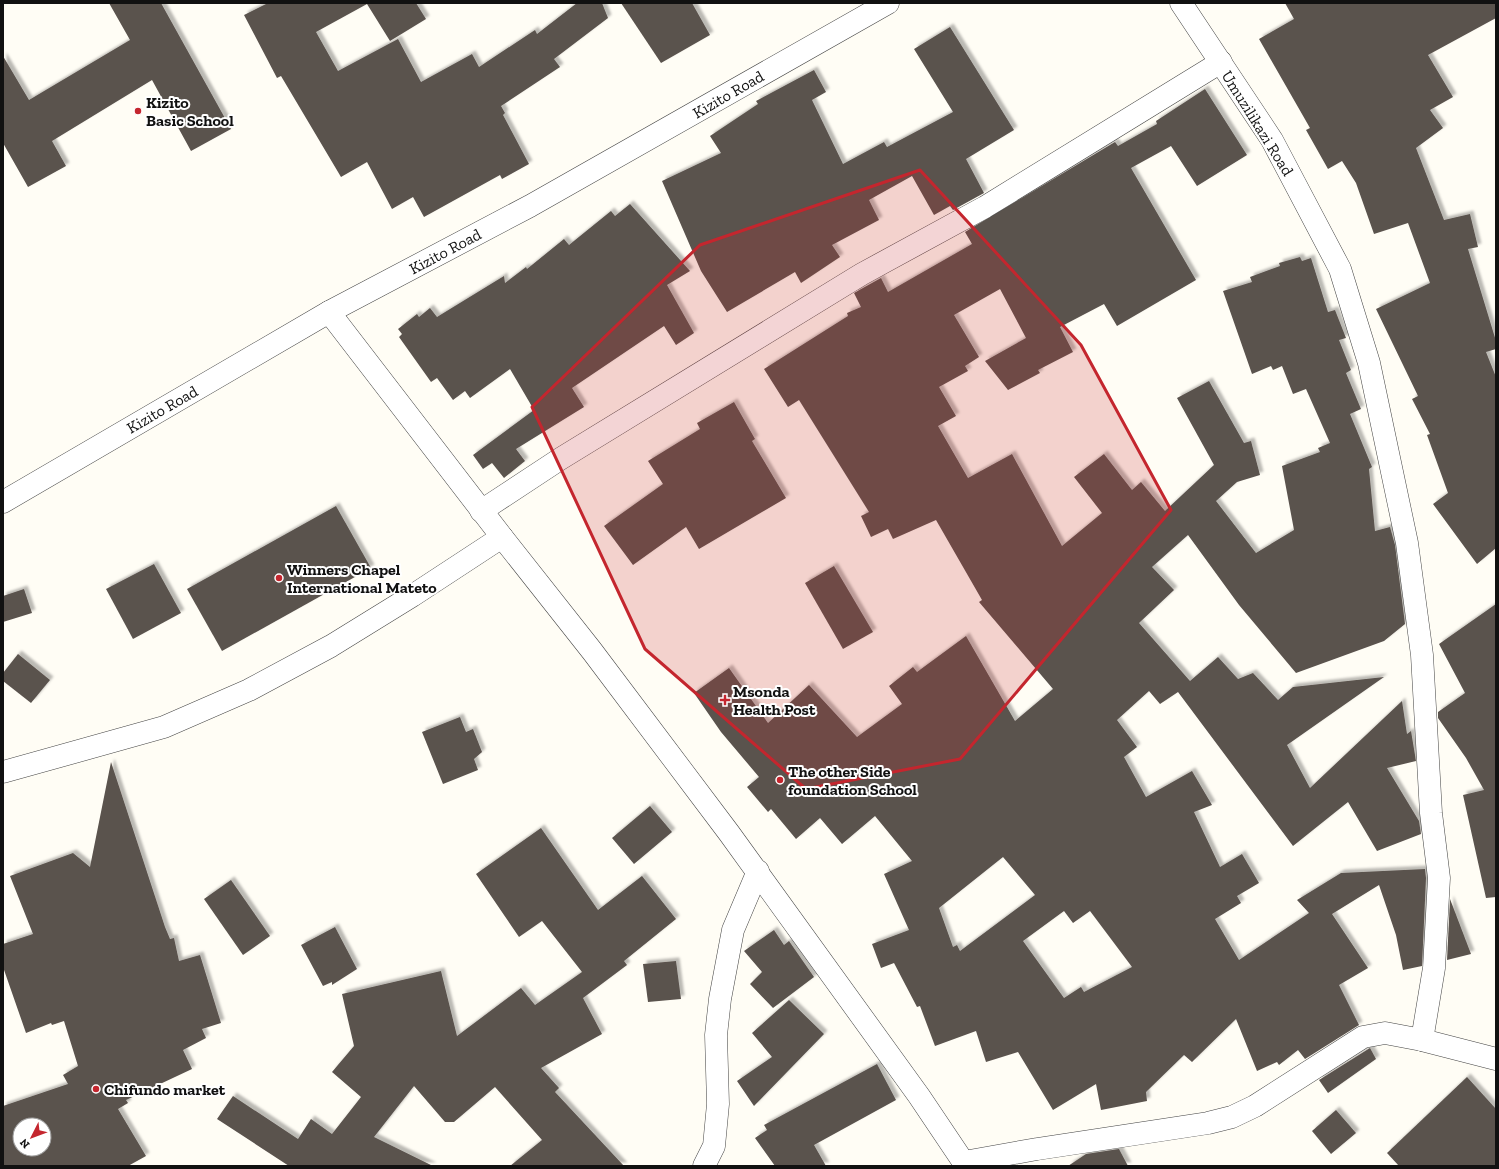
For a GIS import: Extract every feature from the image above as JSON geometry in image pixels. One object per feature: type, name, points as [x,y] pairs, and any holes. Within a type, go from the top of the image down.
[{"type":"street","name":"Kizito Road","points":[[3,502],[329,312],[530,206],[888,3]]},
{"type":"street","name":"Umuzilikazi Road","points":[[1181,3],[1272,140],[1340,269],[1369,363],[1407,543],[1422,655],[1431,813],[1439,878],[1434,968],[1422,1040]]},
{"type":"street","points":[[481,511],[560,459],[862,274],[984,207],[1221,62]]},
{"type":"street","points":[[329,312],[481,511],[592,651],[758,871],[919,1096],[965,1164],[1037,1148],[1208,1123],[1232,1117],[1255,1106],[1363,1037],[1385,1032],[1422,1040],[1496,1060]]},
{"type":"street","points":[[3,772],[164,727],[249,690],[332,646],[502,537]]},
{"type":"street","points":[[704,1166],[714,1146],[718,1104],[716,1035],[720,999],[733,930],[758,871]]},
{"type":"highlighted area","points":[[920,170],[1081,345],[1171,510],[960,759],[806,789],[645,649],[532,407],[700,245]]},
{"type":"building","points":[[109,3],[161,3],[231,129],[191,151],[152,80],[52,141],[66,166],[28,187],[3,143],[3,56],[29,100],[130,40]]},
{"type":"building","points":[[268,3],[416,3],[426,19],[390,41],[367,4],[316,32],[338,71],[398,39],[421,82],[472,54],[479,67],[535,30],[537,34],[577,3],[602,3],[608,18],[554,59],[560,67],[501,106],[505,113],[503,115],[529,164],[502,179],[500,175],[424,217],[413,197],[392,209],[367,162],[341,177],[281,76],[277,78],[244,15]]},
{"type":"building","points":[[621,3],[692,3],[710,35],[661,63]]},
{"type":"building","points":[[1285,3],[1496,3],[1496,18],[1428,55],[1453,97],[1430,110],[1443,128],[1416,148],[1444,220],[1470,214],[1478,247],[1468,249],[1496,341],[1496,349],[1486,352],[1496,377],[1496,548],[1477,564],[1433,504],[1448,493],[1427,435],[1430,434],[1412,399],[1418,396],[1376,309],[1430,283],[1408,223],[1374,234],[1356,183],[1342,161],[1328,169],[1306,130],[1310,128],[1259,39],[1294,19]]},
{"type":"building","points":[[950,27],[1014,130],[966,159],[984,193],[953,210],[950,206],[934,215],[912,176],[869,200],[879,220],[832,245],[840,257],[801,283],[795,272],[727,312],[701,271],[662,181],[721,153],[710,136],[758,104],[756,101],[814,70],[826,92],[812,100],[843,164],[884,142],[887,147],[953,112],[914,49]]},
{"type":"building","points":[[1205,89],[1247,155],[1197,186],[1171,146],[1131,168],[1196,280],[1117,326],[1104,304],[1060,327],[1073,352],[1038,370],[1040,373],[1008,390],[985,361],[1026,338],[1000,289],[954,315],[979,357],[965,366],[968,371],[939,387],[956,416],[938,426],[968,478],[1012,454],[1062,546],[1102,513],[1074,477],[1104,454],[1132,490],[1141,482],[1165,511],[1214,465],[1177,398],[1209,381],[1244,443],[1251,441],[1260,475],[1237,482],[1216,501],[1256,553],[1294,530],[1282,466],[1320,452],[1318,448],[1330,443],[1306,389],[1293,394],[1282,366],[1273,370],[1271,366],[1252,374],[1223,291],[1252,282],[1250,277],[1280,266],[1279,263],[1300,257],[1302,261],[1311,258],[1328,312],[1335,310],[1346,338],[1339,340],[1351,370],[1346,373],[1361,409],[1350,414],[1372,467],[1369,469],[1375,531],[1390,527],[1395,545],[1405,624],[1384,641],[1296,673],[1239,605],[1188,535],[1152,567],[1174,590],[1139,623],[1190,681],[1218,657],[1238,679],[1253,673],[1278,700],[1293,687],[1384,677],[1287,745],[1310,788],[1402,701],[1407,734],[1411,731],[1416,761],[1387,768],[1419,821],[1421,834],[1377,851],[1348,802],[1293,846],[1178,692],[1160,704],[1149,691],[1117,720],[1137,747],[1124,757],[1146,797],[1192,771],[1212,805],[1194,812],[1220,867],[1242,854],[1259,883],[1237,896],[1241,903],[1215,919],[1239,960],[1309,913],[1297,900],[1341,873],[1425,869],[1426,878],[1422,966],[1403,970],[1396,935],[1379,885],[1332,914],[1368,968],[1339,985],[1359,1025],[1305,1059],[1298,1050],[1279,1065],[1277,1062],[1257,1071],[1236,1019],[1192,1062],[1184,1055],[1146,1092],[1147,1101],[1101,1110],[1096,1084],[1053,1110],[1018,1052],[986,1062],[976,1031],[935,1046],[920,1006],[917,1007],[894,963],[881,968],[872,944],[909,930],[884,874],[912,861],[875,816],[842,844],[820,818],[796,839],[771,809],[768,812],[747,787],[759,777],[721,732],[694,693],[729,668],[768,723],[809,685],[857,737],[902,704],[889,686],[913,667],[917,672],[966,636],[1015,721],[1053,689],[979,602],[982,600],[936,520],[893,539],[888,529],[871,537],[861,516],[869,512],[799,400],[788,407],[764,369],[848,316],[847,313],[861,307],[854,293],[881,278],[888,292],[972,244],[965,232],[1115,142],[1118,146],[1157,124],[1156,121]],"holes":[[[1003,857],[1035,895],[960,951],[957,945],[953,947],[939,908]],[[1064,911],[1073,923],[1090,911],[1132,967],[1084,992],[1081,987],[1064,998],[1023,941]]]},
{"type":"building","points":[[630,204],[690,271],[667,285],[694,333],[676,345],[664,326],[572,388],[584,407],[516,449],[525,461],[504,478],[492,463],[483,469],[473,455],[534,410],[510,369],[470,398],[465,391],[453,400],[437,378],[431,382],[399,337],[402,334],[398,329],[417,314],[419,317],[430,308],[437,317],[504,276],[505,283],[526,267],[527,269],[564,239],[569,245],[611,211],[615,216]]},
{"type":"building","points":[[734,402],[755,439],[752,441],[786,498],[699,549],[686,527],[633,565],[604,526],[663,484],[648,461],[700,429],[697,423]]},
{"type":"building","name":"Winners Chapel International Mateto","points":[[336,506],[371,568],[222,651],[187,589]]},
{"type":"building","points":[[154,564],[181,613],[133,639],[106,589]]},
{"type":"building","points":[[834,566],[873,632],[843,649],[805,583]]},
{"type":"building","points":[[24,589],[32,613],[3,622],[3,596]]},
{"type":"building","points":[[1496,604],[1496,897],[1486,898],[1463,795],[1484,790],[1466,758],[1438,718],[1438,712],[1465,693],[1439,644]]},
{"type":"building","points":[[18,654],[50,680],[31,703],[3,681],[3,673]]},
{"type":"building","points":[[460,717],[466,732],[473,729],[482,752],[474,759],[478,770],[443,784],[422,732]]},
{"type":"building","points":[[111,762],[165,927],[170,939],[174,938],[179,961],[200,955],[221,1023],[202,1029],[206,1038],[183,1050],[192,1069],[126,1100],[128,1103],[118,1109],[146,1156],[128,1166],[3,1166],[3,1106],[68,1084],[63,1075],[78,1066],[64,1021],[52,1025],[51,1023],[26,1033],[3,967],[3,944],[33,934],[10,876],[73,853],[90,867]]},
{"type":"building","points":[[650,806],[672,832],[634,864],[612,838]]},
{"type":"building","points":[[541,828],[598,910],[642,876],[676,919],[624,961],[627,965],[583,998],[602,1034],[541,1068],[559,1088],[555,1092],[624,1166],[510,1166],[542,1140],[495,1087],[454,1122],[445,1122],[414,1086],[374,1137],[433,1166],[289,1166],[217,1119],[233,1096],[298,1139],[311,1119],[332,1134],[361,1097],[332,1072],[354,1046],[342,994],[441,971],[457,1036],[521,988],[535,1005],[582,972],[542,921],[519,937],[476,874]]},
{"type":"building","points":[[231,880],[270,936],[243,955],[204,899]]},
{"type":"building","points":[[1450,899],[1471,954],[1447,960]]},
{"type":"building","points":[[335,927],[357,969],[332,985],[332,982],[323,986],[301,945]]},
{"type":"building","points":[[774,930],[784,945],[789,941],[814,977],[773,1008],[750,984],[762,972],[744,951]]},
{"type":"building","points":[[676,961],[681,999],[648,1002],[643,964]]},
{"type":"building","points":[[789,1000],[824,1034],[754,1106],[737,1081],[772,1057],[752,1033]]},
{"type":"building","points":[[1370,1048],[1376,1059],[1328,1093],[1319,1080]]},
{"type":"building","points":[[877,1064],[896,1100],[814,1145],[826,1166],[775,1166],[755,1138],[767,1130],[764,1125]]},
{"type":"building","points":[[1467,1077],[1496,1109],[1496,1166],[1399,1166],[1387,1153]]},
{"type":"building","points":[[1336,1110],[1356,1133],[1331,1154],[1312,1131]]},
{"type":"building","points":[[1119,1149],[1128,1166],[1068,1166],[1086,1154]]},
{"type":"place","name":"Kizito Basic School","points":[[138,111]]},
{"type":"place","name":"Winners Chapel International Mateto","points":[[279,578]]},
{"type":"place","name":"Msonda Health Post","points":[[725,700]]},
{"type":"place","name":"The other Side foundation School","points":[[780,780]]},
{"type":"place","name":"Chifundo market","points":[[96,1089]]}]
